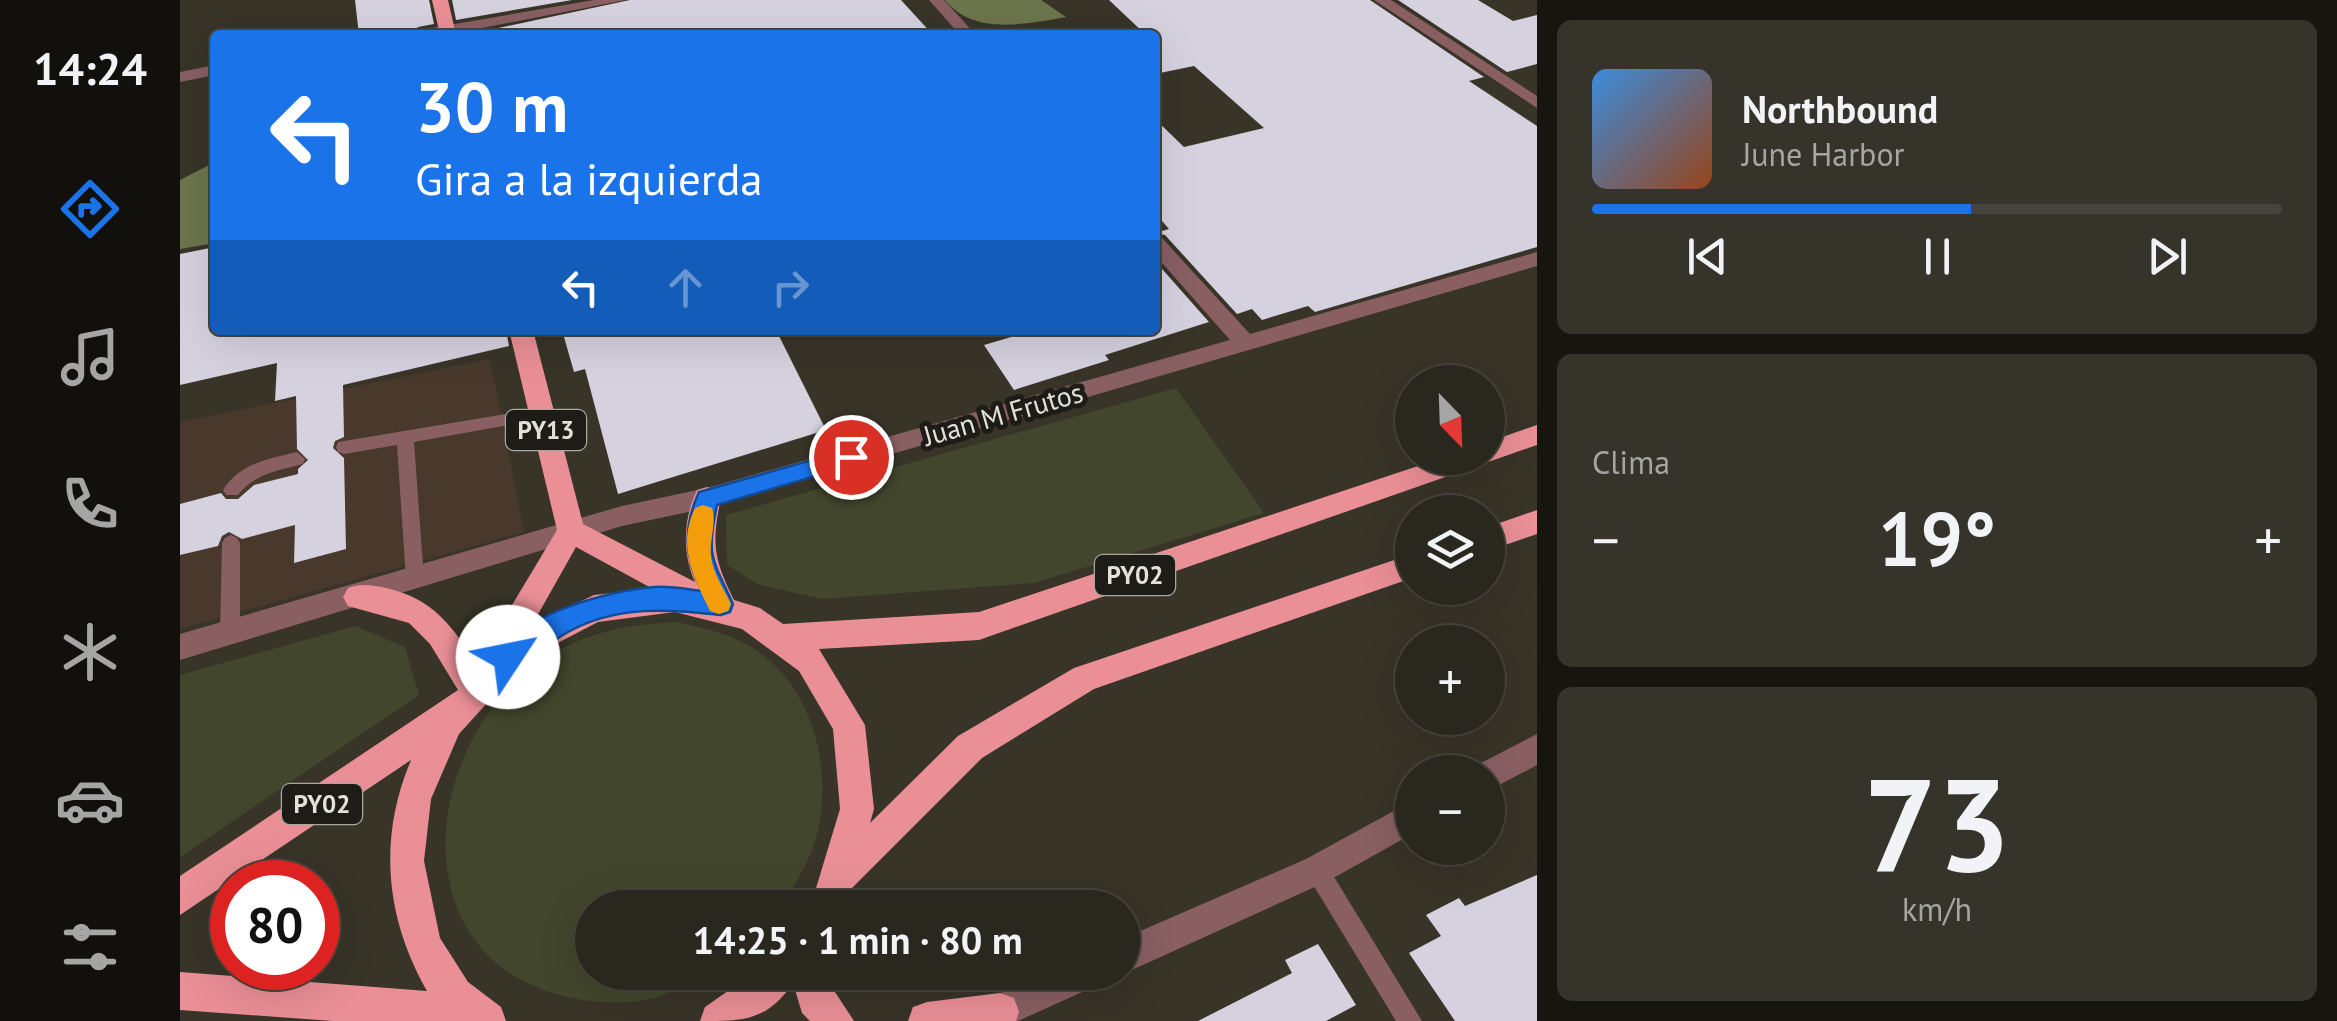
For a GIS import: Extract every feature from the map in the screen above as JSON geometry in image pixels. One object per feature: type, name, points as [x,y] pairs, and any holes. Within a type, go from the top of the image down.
[{"type":"highway","points":[[440,0],[446,30]]},
{"type":"highway","name":"PY13","points":[[522,335],[570,531]]},
{"type":"highway","points":[[1505,446],[1537,435]]},
{"type":"highway","name":"PY02","points":[[786,637],[979,626],[1422,475]]},
{"type":"highway","points":[[707,498],[698,539],[700,564],[711,602]]},
{"type":"highway","points":[[1505,533],[1537,522]]},
{"type":"highway","points":[[358,597],[400,601],[434,622],[475,689],[570,531],[711,602]]},
{"type":"highway","name":"PY02","points":[[844,874],[970,748],[1085,678],[1395,572]]},
{"type":"highway","name":"PY02","points":[[180,897],[340,792],[475,689],[528,641],[570,618],[599,608],[658,597],[711,602],[744,612],[786,637],[814,663],[836,696],[852,736],[858,779],[856,826],[836,890]]},
{"type":"highway","name":"PY02","points":[[180,991],[462,1018],[449,988],[425,951],[411,909],[406,866],[409,822],[419,780],[437,740],[475,689]]},
{"type":"highway","points":[[719,1021],[764,990]]},
{"type":"highway","points":[[814,990],[835,1021]]},
{"type":"highway","points":[[927,1021],[989,1016]]},
{"type":"street","points":[[463,30],[619,0]]},
{"type":"street","points":[[936,0],[963,30]]},
{"type":"street","points":[[1381,0],[1537,103]]},
{"type":"street","points":[[180,76],[210,71]]},
{"type":"street","points":[[1160,249],[1247,345]]},
{"type":"street","name":"Juan M Frutos","points":[[180,647],[570,531],[707,498],[1537,259]]},
{"type":"street","points":[[1505,767],[1537,749]]},
{"type":"street","points":[[1140,949],[1317,870],[1395,827]]},
{"type":"street","points":[[989,1016],[1048,990]]},
{"type":"lane","points":[[344,447],[542,414]]},
{"type":"lane","points":[[406,436],[415,579]]},
{"type":"lane","points":[[232,490],[242,476],[297,459]]},
{"type":"lane","points":[[230,543],[230,633]]},
{"type":"lane","points":[[1317,870],[1410,1021]]},
{"type":"shaded area","points":[[490,359],[524,532],[180,629],[180,422]]},
{"type":"green space","points":[[945,0],[1041,0],[1066,17],[1018,24],[985,23],[957,11]]},
{"type":"green space","points":[[210,165],[210,244],[180,249],[180,180]]},
{"type":"green space","points":[[1176,388],[1264,513],[1034,583],[822,599],[757,584],[727,565],[726,515]]},
{"type":"green space","points":[[677,622],[722,634],[753,648],[782,673],[798,695],[818,746],[822,801],[818,828],[811,853],[791,890],[575,890],[575,990],[675,990],[628,1002],[576,999],[550,992],[502,967],[469,932],[451,889],[446,841],[452,792],[470,744],[498,701],[534,666],[584,639],[638,625]]},
{"type":"green space","points":[[355,626],[405,647],[419,695],[180,857],[180,675]]},
{"type":"building","points":[[355,0],[429,0],[434,24],[414,30],[358,30]]},
{"type":"building","points":[[452,0],[572,0],[456,20]]},
{"type":"building","points":[[630,0],[901,0],[928,30],[489,30]]},
{"type":"building","points":[[1109,0],[1370,0],[1484,77],[1469,81],[1537,126],[1537,247],[1315,312],[1308,306],[1262,320],[1252,309],[1237,314],[1160,234],[1169,229],[1160,219],[1160,124],[1184,147],[1264,128],[1194,66],[1160,73],[1160,30],[1141,30]]},
{"type":"building","points":[[1398,0],[1478,0],[1513,21],[1537,15],[1537,64],[1507,72]]},
{"type":"building","points":[[210,248],[210,335],[507,335],[509,346],[343,385],[344,437],[335,441],[333,448],[344,458],[346,549],[294,563],[295,525],[242,539],[229,532],[222,536],[218,546],[180,555],[180,504],[221,493],[226,499],[238,499],[254,485],[298,474],[308,460],[297,449],[296,396],[275,401],[277,363],[180,385],[180,254]]},
{"type":"building","points":[[1160,267],[1209,322],[1105,355],[1109,360],[1014,390],[984,345],[1018,335],[1160,335]]},
{"type":"building","points":[[563,335],[778,335],[826,430],[618,494],[585,369],[574,372]]},
{"type":"building","points":[[1537,875],[1537,1021],[1455,1021],[1409,953],[1441,936],[1426,915],[1459,898],[1465,906]]},
{"type":"building","points":[[1318,944],[1356,1005],[1326,1021],[1198,1021],[1292,973],[1285,960]]},
{"type":"slow traffic","points":[[703,514],[698,539],[700,564],[719,604]]},
{"type":"route","points":[[508,657],[570,618],[614,603],[658,597],[721,604],[700,564],[698,539],[707,498],[851,457]]}]
